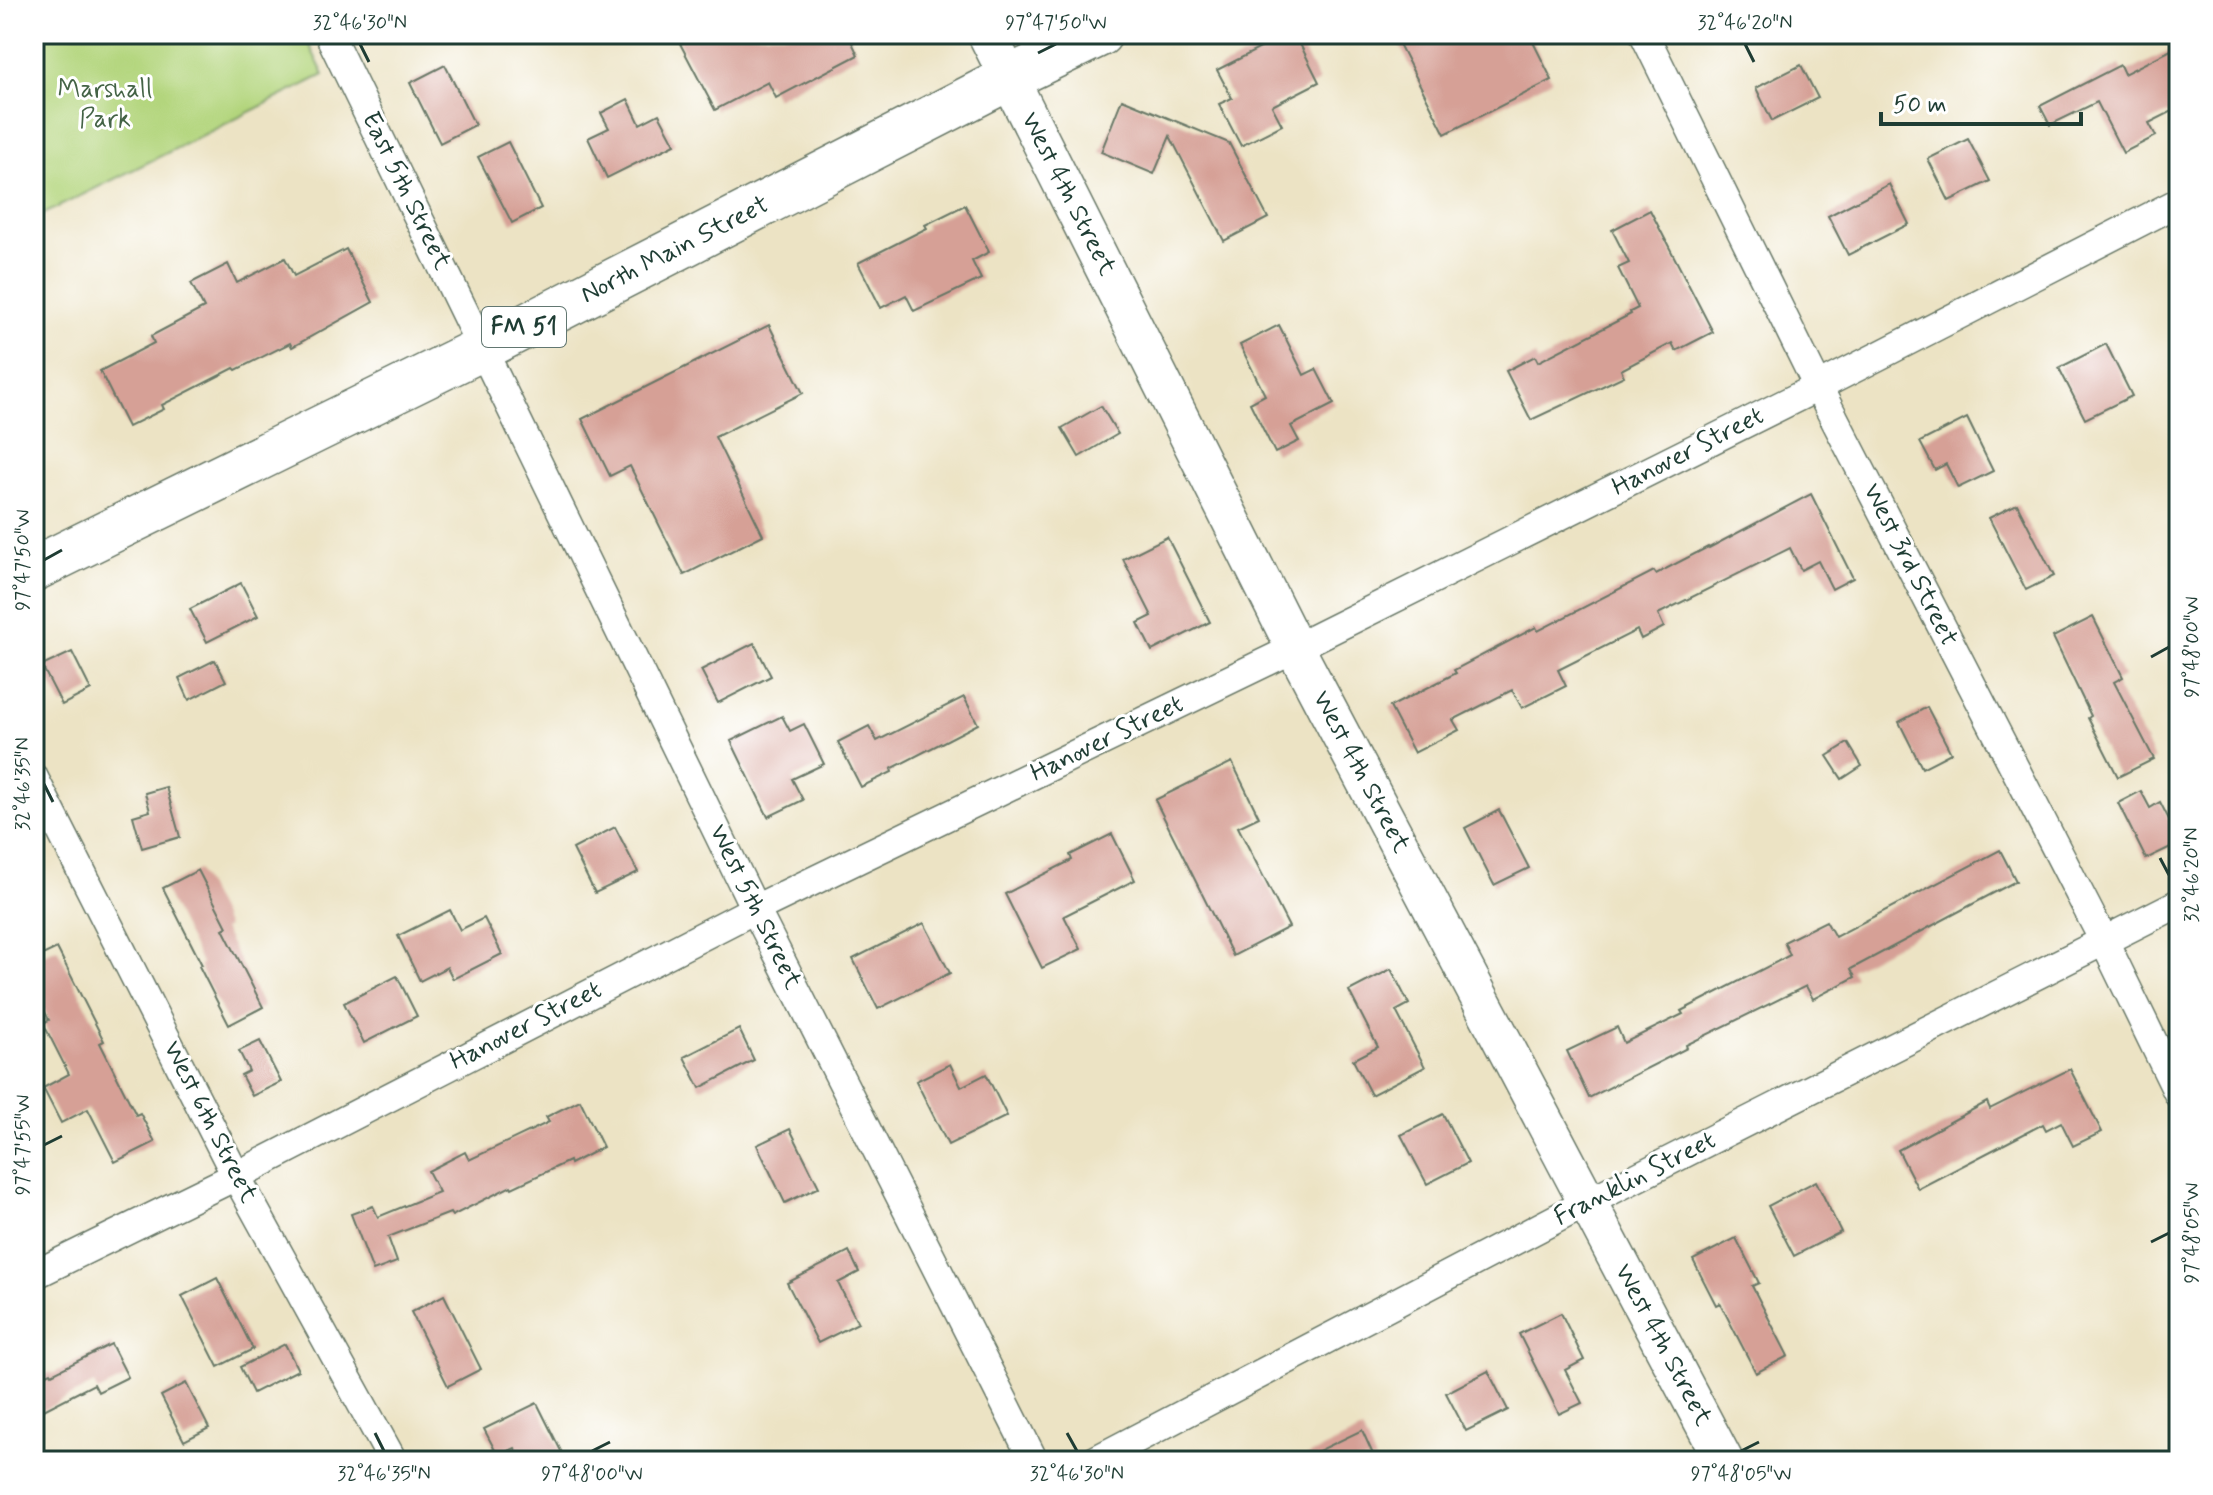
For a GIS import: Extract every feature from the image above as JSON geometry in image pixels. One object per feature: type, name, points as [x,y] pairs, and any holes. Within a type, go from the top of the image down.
[{"type":"main road","name":"West 4th Street","points":[[987,34],[1295,648],[1724,1461]]},
{"type":"main road","name":"North Main Street","points":[[34,569],[483,348],[1100,34]]},
{"type":"street","name":"East 5th Street","points":[[329,34],[483,348]]},
{"type":"street","name":"West 3rd Street","points":[[1644,34],[1818,387],[2104,941],[2179,1095]]},
{"type":"street","name":"Hanover Street","points":[[34,1275],[236,1176],[755,909],[1295,648],[1818,387],[2179,202]]},
{"type":"street","name":"West 5th Street","points":[[483,348],[755,909],[1034,1461]]},
{"type":"street","name":"West 6th Street","points":[[34,778],[236,1176],[393,1461]]},
{"type":"street","name":"Franklin Street","points":[[1094,1461],[1588,1202],[2179,903]]},
{"type":"green space","name":"Marshall Park","points":[[34,34],[304,34],[324,75],[34,219]]},
{"type":"building","points":[[675,34],[848,34],[858,55],[776,98],[768,82],[715,110]]},
{"type":"building","points":[[1288,34],[1295,34],[1319,82],[1272,106],[1282,125],[1241,146],[1219,104],[1232,98],[1217,70]]},
{"type":"building","points":[[1394,34],[1529,34],[1552,80],[1445,134]]},
{"type":"building","points":[[2179,46],[2179,108],[2149,123],[2156,136],[2123,153],[2097,102],[2050,125],[2040,106],[2120,65],[2124,74]]},
{"type":"building","points":[[445,65],[475,125],[440,143],[410,83]]},
{"type":"building","points":[[1801,65],[1818,98],[1772,121],[1756,88]]},
{"type":"building","points":[[628,99],[640,124],[659,114],[675,144],[607,178],[588,138],[609,128],[601,113]]},
{"type":"building","points":[[1122,99],[1229,143],[1268,218],[1224,241],[1170,136],[1154,174],[1101,152]]},
{"type":"building","points":[[1968,139],[1990,181],[1949,201],[1928,159]]},
{"type":"building","points":[[508,142],[541,208],[512,223],[478,157]]},
{"type":"building","points":[[1889,184],[1909,224],[1848,255],[1828,216]]},
{"type":"building","points":[[965,205],[989,252],[972,261],[981,279],[914,311],[906,295],[881,308],[858,263]]},
{"type":"building","points":[[1650,210],[1713,332],[1676,351],[1672,343],[1621,370],[1624,376],[1531,420],[1506,371],[1535,356],[1538,362],[1638,308],[1618,268],[1629,263],[1612,230]]},
{"type":"building","points":[[346,249],[373,302],[292,347],[290,343],[236,370],[234,368],[162,405],[164,409],[128,427],[100,371],[154,343],[151,336],[204,308],[191,283],[228,264],[237,283],[285,258],[294,276]]},
{"type":"building","points":[[769,325],[803,393],[715,437],[763,535],[684,575],[630,466],[610,476],[582,419]]},
{"type":"building","points":[[1279,325],[1304,375],[1316,369],[1334,404],[1291,426],[1299,441],[1275,453],[1250,403],[1265,395],[1240,345]]},
{"type":"building","points":[[2106,344],[2132,396],[2085,419],[2059,368]]},
{"type":"building","points":[[1101,406],[1118,434],[1079,457],[1062,428]]},
{"type":"building","points":[[1967,418],[1993,471],[1958,488],[1946,464],[1935,470],[1920,442]]},
{"type":"building","points":[[1811,494],[1853,578],[1832,589],[1818,561],[1801,570],[1790,548],[1658,614],[1664,627],[1641,639],[1637,630],[1558,670],[1566,686],[1522,708],[1512,690],[1453,720],[1459,730],[1414,753],[1390,707],[1536,627],[1538,631],[1654,571],[1656,574]]},
{"type":"building","points":[[2017,504],[2054,576],[2026,590],[1989,518]]},
{"type":"building","points":[[1167,537],[1210,622],[1152,651],[1138,623],[1152,616],[1123,559]]},
{"type":"building","points":[[241,583],[258,616],[207,642],[190,609]]},
{"type":"building","points":[[2093,617],[2123,677],[2114,682],[2154,759],[2118,777],[2053,637]]},
{"type":"building","points":[[754,643],[771,676],[718,703],[701,670]]},
{"type":"building","points":[[72,652],[91,690],[62,705],[42,666]]},
{"type":"building","points":[[215,660],[226,681],[189,700],[179,678]]},
{"type":"building","points":[[964,697],[978,724],[861,787],[838,742],[869,726],[877,741]]},
{"type":"building","points":[[1927,707],[1951,753],[1922,768],[1899,722]]},
{"type":"building","points":[[782,716],[790,731],[804,724],[824,764],[792,779],[803,800],[768,817],[731,741]]},
{"type":"building","points":[[1848,743],[1862,766],[1842,779],[1827,756]]},
{"type":"building","points":[[1232,762],[1259,817],[1238,827],[1289,927],[1233,956],[1155,800]]},
{"type":"building","points":[[166,787],[180,837],[142,848],[133,816],[150,811],[145,793]]},
{"type":"building","points":[[2141,791],[2150,808],[2160,802],[2179,839],[2179,843],[2146,859],[2118,803]]},
{"type":"building","points":[[1499,810],[1529,868],[1494,885],[1465,828]]},
{"type":"building","points":[[615,827],[638,872],[595,893],[573,849]]},
{"type":"building","points":[[1112,834],[1135,880],[1064,916],[1081,949],[1042,968],[1005,894],[1072,860],[1070,855]]},
{"type":"building","points":[[2000,850],[2016,881],[1851,969],[1855,977],[1813,999],[1806,986],[1686,1045],[1687,1048],[1589,1098],[1567,1051],[1617,1027],[1624,1043],[1790,955],[1784,942],[1826,921],[1835,937]]},
{"type":"building","points":[[198,870],[227,927],[223,929],[263,1007],[229,1025],[163,888]]},
{"type":"building","points":[[450,910],[460,930],[484,918],[502,954],[453,979],[447,967],[420,981],[398,936]]},
{"type":"building","points":[[924,923],[950,973],[878,1009],[853,959]]},
{"type":"building","points":[[57,948],[104,1041],[100,1043],[136,1115],[140,1113],[155,1142],[115,1162],[88,1109],[61,1123],[43,1088],[69,1074],[43,1023],[49,1020],[34,990],[34,959]]},
{"type":"building","points":[[1391,969],[1409,1004],[1396,1011],[1425,1067],[1371,1095],[1353,1060],[1378,1047],[1349,991]]},
{"type":"building","points":[[397,976],[417,1016],[364,1043],[344,1003]]},
{"type":"building","points":[[739,1029],[754,1060],[700,1088],[684,1057]]},
{"type":"building","points":[[260,1041],[281,1082],[252,1096],[241,1075],[249,1071],[239,1051]]},
{"type":"building","points":[[950,1064],[961,1087],[986,1074],[1007,1116],[948,1145],[916,1081]]},
{"type":"building","points":[[2070,1069],[2102,1132],[2073,1146],[2061,1122],[2046,1130],[2043,1124],[1918,1189],[1898,1150],[1987,1102],[1990,1109]]},
{"type":"building","points":[[580,1100],[603,1147],[570,1164],[569,1161],[511,1186],[452,1216],[450,1213],[388,1237],[397,1262],[373,1271],[351,1214],[373,1206],[378,1217],[439,1192],[428,1171],[465,1152],[469,1160],[549,1122],[546,1117]]},
{"type":"building","points":[[1443,1114],[1468,1163],[1427,1184],[1401,1135]]},
{"type":"building","points":[[790,1129],[819,1187],[785,1203],[757,1145]]},
{"type":"building","points":[[1816,1181],[1841,1232],[1794,1256],[1768,1206]]},
{"type":"building","points":[[1736,1238],[1759,1283],[1752,1286],[1788,1356],[1756,1373],[1720,1303],[1716,1305],[1693,1260]]},
{"type":"building","points":[[849,1251],[859,1272],[838,1283],[858,1323],[818,1343],[787,1283]]},
{"type":"building","points":[[217,1278],[253,1349],[218,1367],[182,1296]]},
{"type":"building","points":[[444,1295],[481,1369],[448,1386],[411,1312]]},
{"type":"building","points":[[1561,1313],[1584,1360],[1565,1370],[1582,1403],[1559,1414],[1519,1334]]},
{"type":"building","points":[[111,1344],[128,1377],[98,1392],[94,1384],[34,1415],[34,1380]]},
{"type":"building","points":[[285,1344],[298,1370],[253,1393],[240,1367]]},
{"type":"building","points":[[1488,1371],[1508,1410],[1466,1431],[1446,1393]]},
{"type":"building","points":[[186,1383],[209,1428],[184,1441],[161,1396]]},
{"type":"building","points":[[537,1403],[566,1461],[521,1461],[515,1448],[498,1456],[484,1429]]},
{"type":"building","points":[[1362,1430],[1376,1461],[1298,1461]]}]
